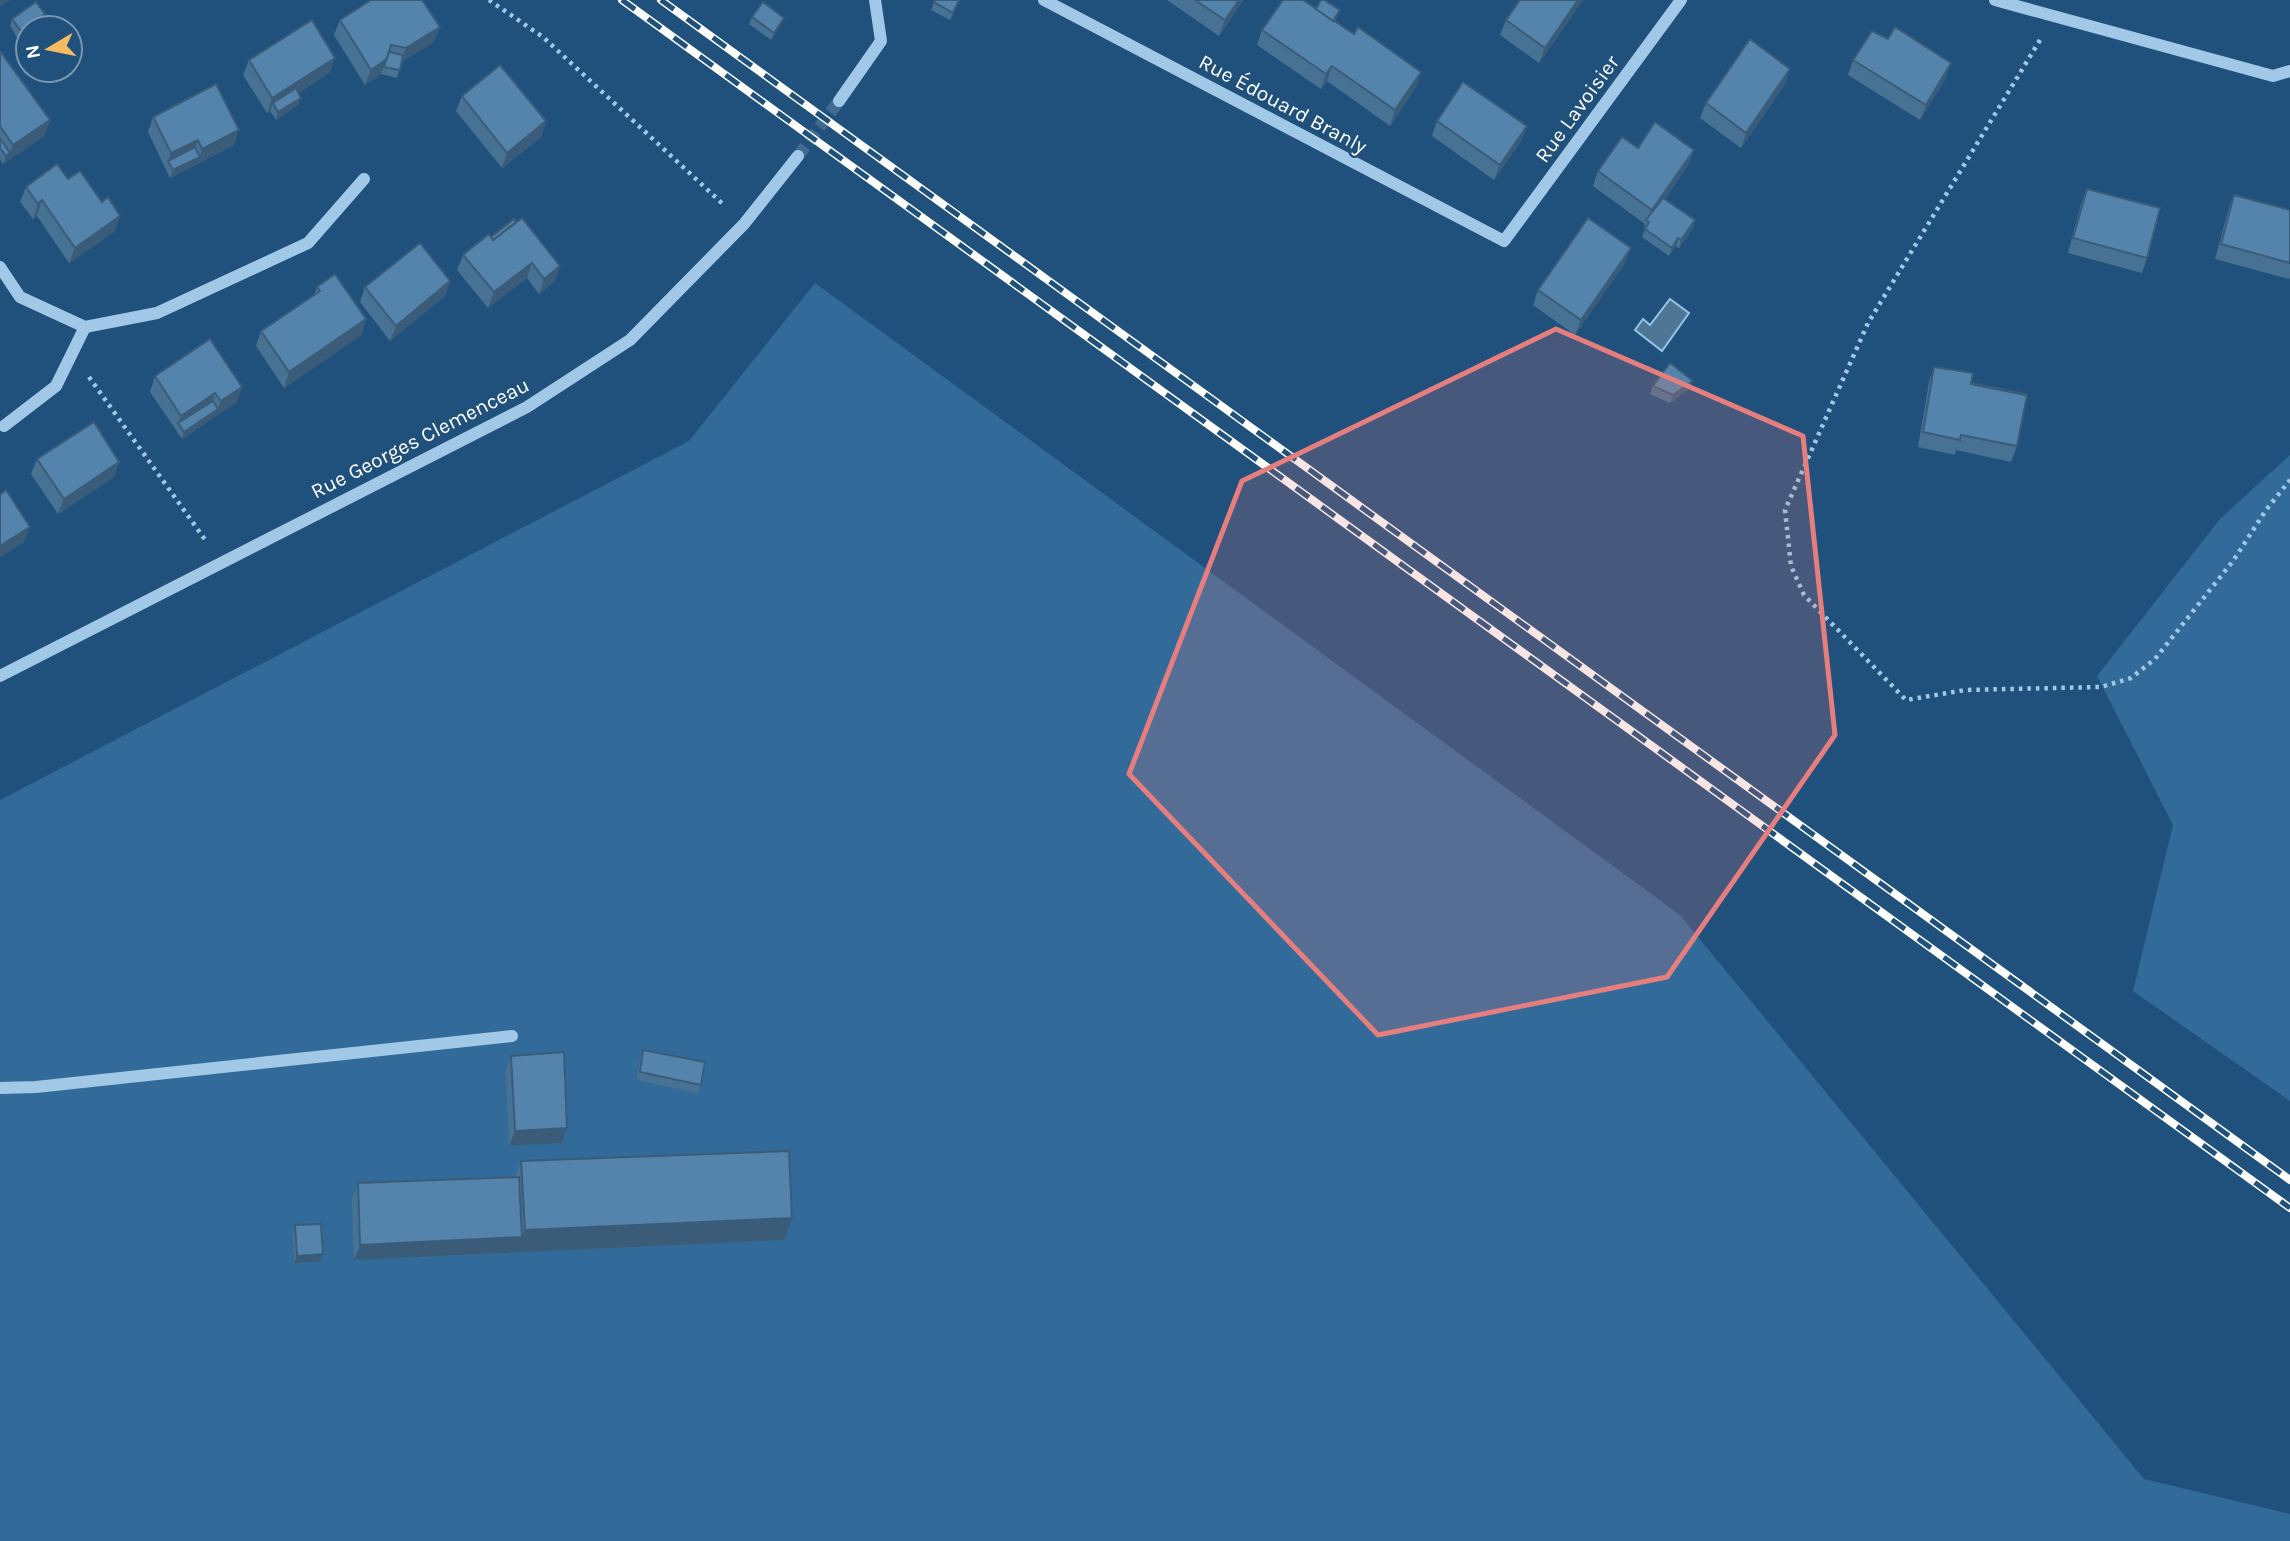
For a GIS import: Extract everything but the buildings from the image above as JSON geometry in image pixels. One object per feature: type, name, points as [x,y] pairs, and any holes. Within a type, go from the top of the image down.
[{"type":"street","points":[[839,101],[881,41],[875,0]]},
{"type":"street","name":"Rue Édouard Branly","points":[[1044,0],[1504,241]]},
{"type":"street","name":"Rue Lavoisier","points":[[1504,241],[1681,0]]},
{"type":"street","points":[[1995,0],[2273,76],[2290,71]]},
{"type":"street","name":"Rue Georges Clemenceau","points":[[0,676],[527,407],[630,340],[744,224],[798,156]]},
{"type":"street","points":[[0,267],[20,297],[85,327],[157,313],[308,243],[364,179]]},
{"type":"street","points":[[4,426],[56,387],[85,327]]},
{"type":"street","points":[[0,1088],[36,1087],[512,1036]]},
{"type":"path","points":[[489,0],[543,37],[744,224]]},
{"type":"path","points":[[2055,16],[1868,323],[1785,510],[1791,565],[1804,595],[1906,700],[1965,690],[2101,687],[2131,678],[2155,659],[2233,561],[2266,510],[2290,480]]},
{"type":"path","points":[[72,353],[221,562]]},
{"type":"highlighted area","points":[[1556,329],[1803,436],[1835,735],[1667,977],[1378,1035],[1129,774],[1242,481]]},
{"type":"shaded area","points":[[815,283],[1680,915],[2144,1479],[2290,1514],[2290,1541],[0,1541],[0,800],[689,441]]},
{"type":"shaded area","points":[[1670,299],[1689,313],[1662,351],[1635,330],[1643,319],[1650,325]]},
{"type":"shaded area","points":[[2290,455],[2290,1101],[2133,991],[2173,825],[2097,676],[2220,519]]},
{"type":"tunnel","points":[[798,156],[839,101]]},
{"type":"railway","points":[[622,0],[2290,1208]]},
{"type":"railway","points":[[661,0],[2290,1180]]}]
